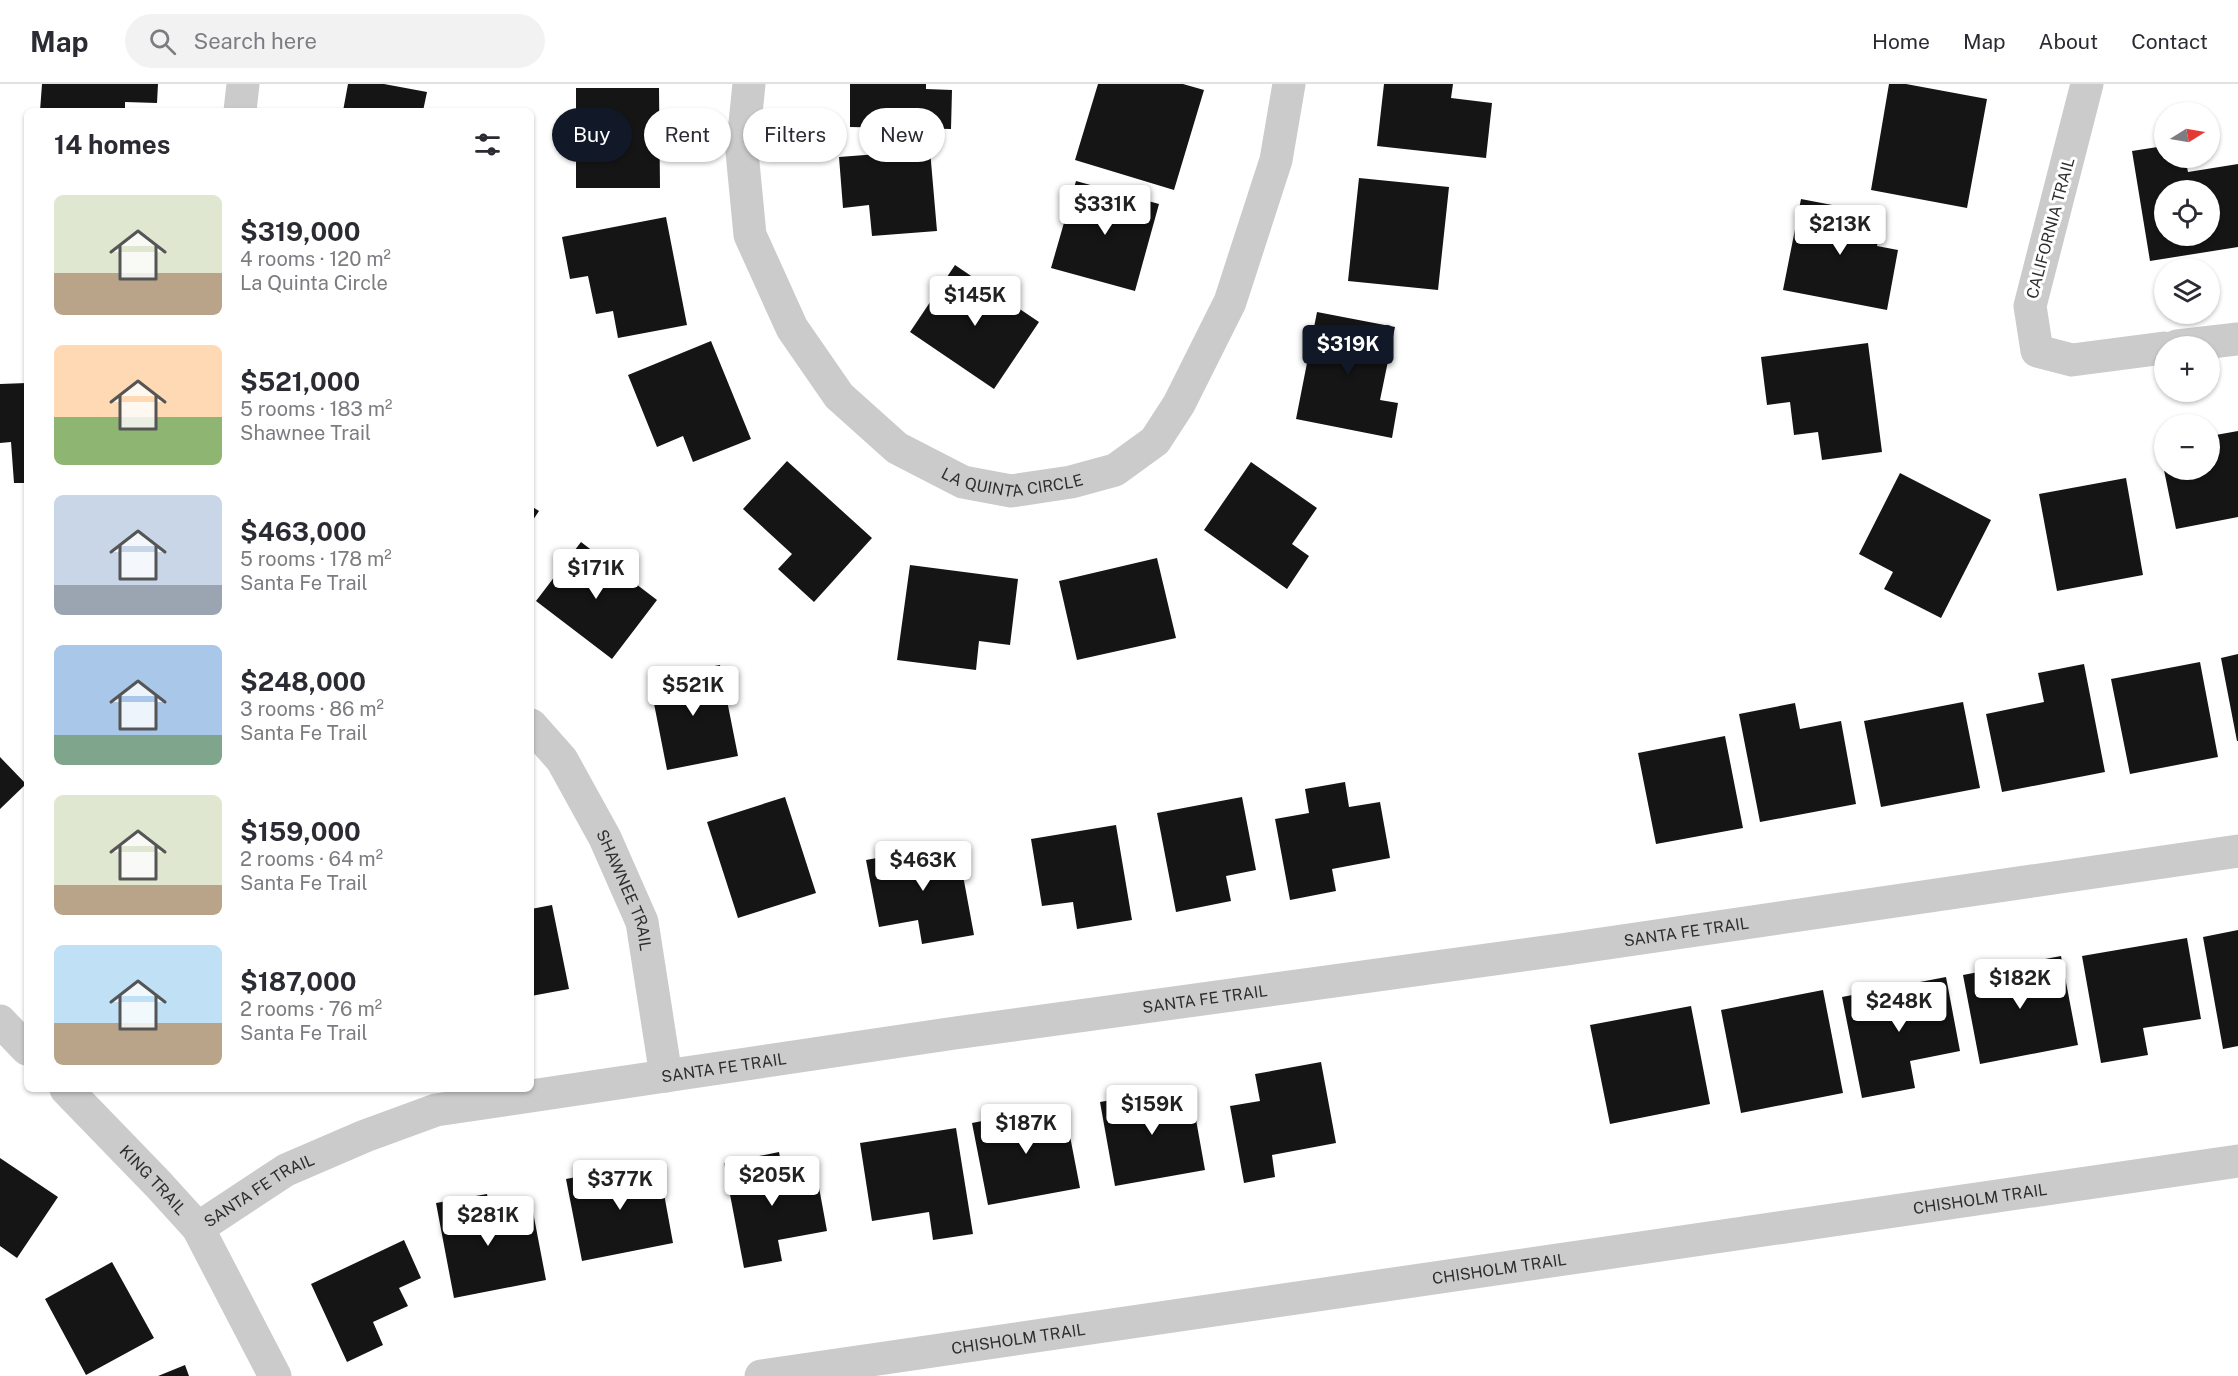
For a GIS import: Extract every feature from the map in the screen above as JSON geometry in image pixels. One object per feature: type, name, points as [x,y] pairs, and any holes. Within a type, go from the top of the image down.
[{"type":"street","points":[[240,108],[243,84]]},
{"type":"street","name":"LA QUINTA CIRCLE","points":[[749,84],[742,152],[750,235],[792,328],[839,396],[897,448],[963,482],[1011,491],[1071,482],[1115,470],[1155,441],[1179,404],[1230,302],[1276,160],[1289,84]]},
{"type":"street","name":"CALIFORNIA TRAIL","points":[[2087,84],[2030,306],[2037,351],[2072,360],[2154,349]]},
{"type":"street","points":[[2220,341],[2238,339]]},
{"type":"street","name":"SHAWNEE TRAIL","points":[[534,728],[561,760],[605,838],[642,922],[666,1076]]},
{"type":"street","name":"SANTA FE TRAIL","points":[[198,1228],[286,1170],[365,1136],[436,1110],[967,1031],[1567,949],[2238,851]]},
{"type":"street","points":[[0,1021],[24,1046]]},
{"type":"street","name":"KING TRAIL","points":[[69,1092],[198,1228],[276,1376]]},
{"type":"street","name":"CHISHOLM TRAIL","points":[[760,1376],[2238,1161]]},
{"type":"building","points":[[42,84],[158,84],[157,103],[125,102],[125,108],[40,108]]},
{"type":"building","points":[[348,84],[384,84],[427,92],[424,108],[344,108]]},
{"type":"building","points":[[850,84],[926,84],[926,89],[952,90],[951,129],[945,129],[945,108],[859,108],[859,127],[850,127]]},
{"type":"building","points":[[1098,84],[1183,84],[1204,90],[1174,190],[1075,160]]},
{"type":"building","points":[[1384,84],[1453,84],[1451,98],[1492,103],[1486,158],[1377,146]]},
{"type":"building","points":[[1889,84],[1906,84],[1987,99],[1967,208],[1871,190]]},
{"type":"building","points":[[576,88],[659,88],[659,108],[644,108],[644,162],[660,162],[660,188],[576,188],[576,162],[632,162],[632,108],[576,108]]},
{"type":"building","points":[[2154,148],[2154,168],[2187,168],[2188,172],[2238,164],[2238,247],[2169,258],[2154,258],[2154,260],[2150,261],[2132,151]]},
{"type":"building","points":[[859,155],[859,162],[931,162],[937,231],[872,236],[869,205],[843,208],[839,162],[847,162],[847,156]]},
{"type":"building","points":[[1359,178],[1449,187],[1438,290],[1348,281]]},
{"type":"building","points":[[1076,181],[1159,204],[1135,291],[1051,268]]},
{"type":"building","points":[[1801,199],[1884,215],[1877,246],[1898,250],[1887,310],[1783,290]]},
{"type":"building","points":[[666,217],[687,325],[618,338],[613,311],[596,314],[588,276],[570,279],[562,237]]},
{"type":"building","points":[[955,265],[1039,322],[994,389],[910,332]]},
{"type":"building","points":[[1317,312],[1395,327],[1380,400],[1398,403],[1392,438],[1296,419]]},
{"type":"building","points":[[711,341],[751,439],[693,462],[683,436],[657,447],[628,375]]},
{"type":"building","points":[[1868,343],[1882,452],[1822,460],[1818,432],[1794,435],[1790,402],[1767,405],[1761,357]]},
{"type":"building","points":[[24,383],[24,483],[14,483],[11,442],[0,443],[0,384]]},
{"type":"building","points":[[2238,431],[2238,517],[2176,529],[2166,480],[2220,480],[2220,434]]},
{"type":"building","points":[[787,461],[872,538],[814,602],[778,569],[792,554],[743,509]]},
{"type":"building","points":[[1251,462],[1317,508],[1292,544],[1309,556],[1287,589],[1204,530]]},
{"type":"building","points":[[1900,473],[1991,520],[1941,618],[1884,589],[1893,572],[1859,554]]},
{"type":"building","points":[[2126,478],[2143,575],[2057,591],[2039,494]]},
{"type":"building","points":[[534,508],[539,511],[534,518]]},
{"type":"building","points":[[581,542],[657,600],[612,659],[536,601]]},
{"type":"building","points":[[1157,558],[1176,638],[1077,660],[1059,581]]},
{"type":"building","points":[[910,565],[1018,579],[1010,645],[979,641],[976,670],[897,660]]},
{"type":"building","points":[[2238,654],[2238,741],[2237,741],[2221,658]]},
{"type":"building","points":[[2200,662],[2218,757],[2130,774],[2111,679]]},
{"type":"building","points":[[2084,664],[2105,772],[2002,792],[1986,714],[2044,702],[2038,673]]},
{"type":"building","points":[[720,665],[738,756],[667,770],[649,678]]},
{"type":"building","points":[[1963,702],[1980,788],[1881,807],[1864,721]]},
{"type":"building","points":[[1795,703],[1800,729],[1841,721],[1856,804],[1760,822],[1739,714]]},
{"type":"building","points":[[1725,736],[1743,828],[1656,844],[1638,753]]},
{"type":"building","points":[[0,757],[24,782],[24,786],[0,809]]},
{"type":"building","points":[[1345,782],[1349,807],[1380,802],[1390,858],[1332,869],[1336,891],[1290,900],[1275,819],[1309,813],[1305,789]]},
{"type":"building","points":[[785,797],[816,893],[738,918],[707,822]]},
{"type":"building","points":[[1242,797],[1256,870],[1226,876],[1231,901],[1176,912],[1157,813]]},
{"type":"building","points":[[1116,825],[1132,920],[1077,929],[1073,902],[1042,906],[1031,839]]},
{"type":"building","points":[[957,843],[974,935],[922,944],[918,920],[879,927],[866,860]]},
{"type":"building","points":[[552,905],[569,989],[534,995],[534,908]]},
{"type":"building","points":[[2238,930],[2238,1046],[2223,1049],[2203,937]]},
{"type":"building","points":[[2187,938],[2201,1019],[2143,1028],[2148,1055],[2101,1063],[2082,956]]},
{"type":"building","points":[[2061,956],[2078,1045],[1980,1064],[1963,975]]},
{"type":"building","points":[[1946,977],[1960,1051],[1910,1061],[1915,1088],[1862,1098],[1842,997]]},
{"type":"building","points":[[1823,990],[1843,1093],[1741,1113],[1721,1010]]},
{"type":"building","points":[[1691,1006],[1710,1104],[1610,1124],[1590,1025]]},
{"type":"building","points":[[1321,1062],[1336,1143],[1272,1155],[1275,1177],[1244,1183],[1230,1106],[1260,1101],[1255,1074]]},
{"type":"building","points":[[1190,1086],[1205,1170],[1115,1186],[1100,1102]]},
{"type":"building","points":[[1064,1105],[1080,1188],[988,1205],[972,1123]]},
{"type":"building","points":[[956,1128],[973,1234],[933,1240],[929,1212],[872,1221],[860,1143]]},
{"type":"building","points":[[779,1152],[784,1178],[816,1171],[827,1231],[778,1240],[782,1261],[744,1268],[724,1163]]},
{"type":"building","points":[[0,1158],[58,1197],[17,1258],[0,1246]]},
{"type":"building","points":[[658,1161],[673,1243],[582,1261],[566,1179]]},
{"type":"building","points":[[487,1194],[492,1220],[533,1212],[546,1280],[454,1298],[436,1203]]},
{"type":"building","points":[[404,1240],[421,1278],[399,1288],[408,1306],[373,1322],[383,1345],[347,1362],[311,1284]]},
{"type":"building","points":[[112,1262],[154,1338],[86,1375],[45,1299]]},
{"type":"building","points":[[185,1365],[189,1376],[158,1376]]}]
